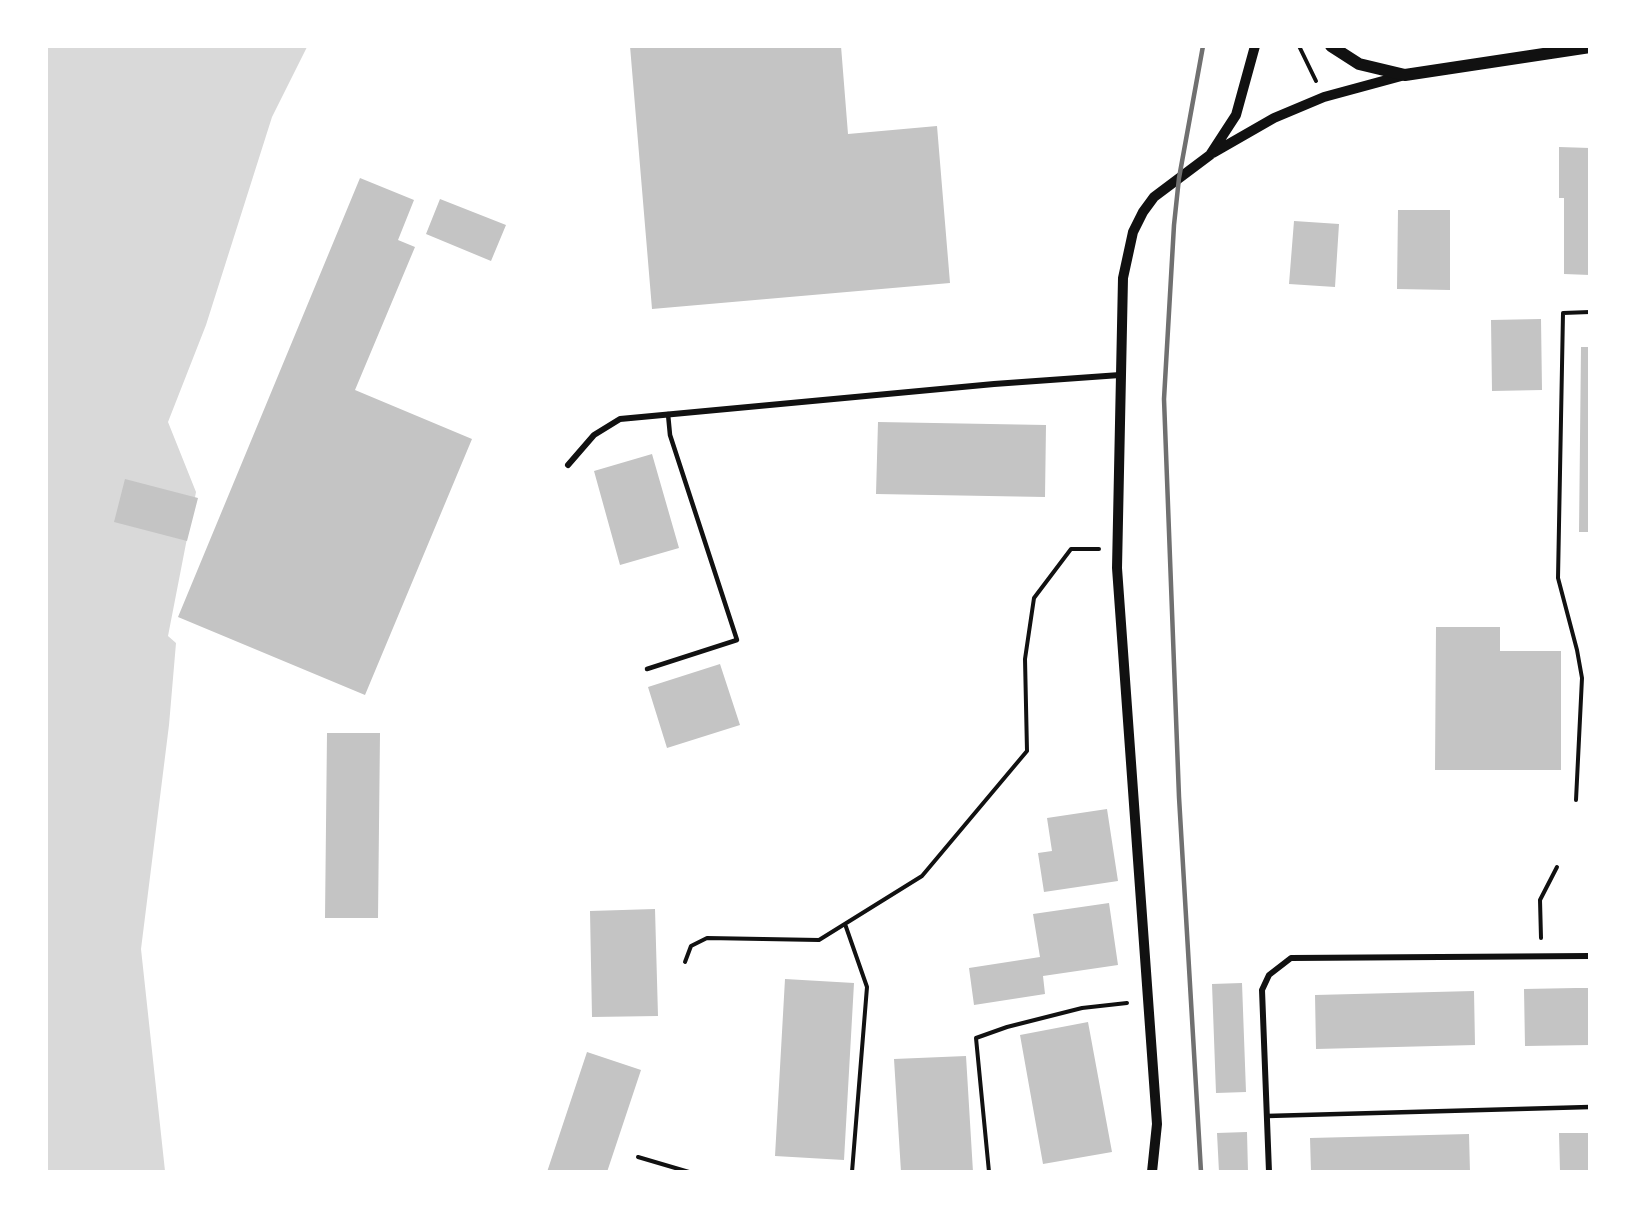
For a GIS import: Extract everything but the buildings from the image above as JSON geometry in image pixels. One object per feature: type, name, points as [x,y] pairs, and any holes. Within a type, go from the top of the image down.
[{"type":"main road","points":[[1331,46],[1359,64],[1405,75],[1590,47]]},
{"type":"street","points":[[1210,155],[1236,115],[1255,46]]},
{"type":"street","points":[[1152,1172],[1157,1124],[1117,549],[1123,278],[1133,232],[1154,197],[1210,155],[1274,118],[1324,97],[1405,75]]},
{"type":"street","points":[[568,465],[594,435],[620,419],[994,384],[1120,375]]},
{"type":"street","points":[[1269,1172],[1262,990],[1269,975],[1291,958],[1590,956]]},
{"type":"lane","points":[[647,669],[737,640],[670,435],[668,414]]},
{"type":"lane","points":[[1267,1116],[1590,1107]]},
{"type":"path","points":[[1299,46],[1324,97]]},
{"type":"path","points":[[1576,800],[1582,678],[1558,578],[1563,312],[1590,312]]},
{"type":"path","points":[[685,962],[691,946],[707,938],[819,940],[922,876],[1027,751],[1025,659],[1034,598],[1071,549],[1117,549]]},
{"type":"path","points":[[1582,678],[1590,682]]},
{"type":"path","points":[[1542,956],[1540,900],[1557,867]]},
{"type":"path","points":[[844,924],[867,987],[852,1172]]},
{"type":"path","points":[[989,1172],[976,1038],[1007,1027],[1082,1008],[1148,1000]]},
{"type":"path","points":[[638,1157],[689,1172]]},
{"type":"shaded area","points":[[46,47],[307,47],[272,117],[206,325],[168,422],[196,492],[168,636],[176,643],[169,725],[141,949],[165,1171],[47,1171]]},
{"type":"railway","points":[[1201,1172],[1179,797],[1164,399],[1174,225],[1179,178],[1203,46]]}]
